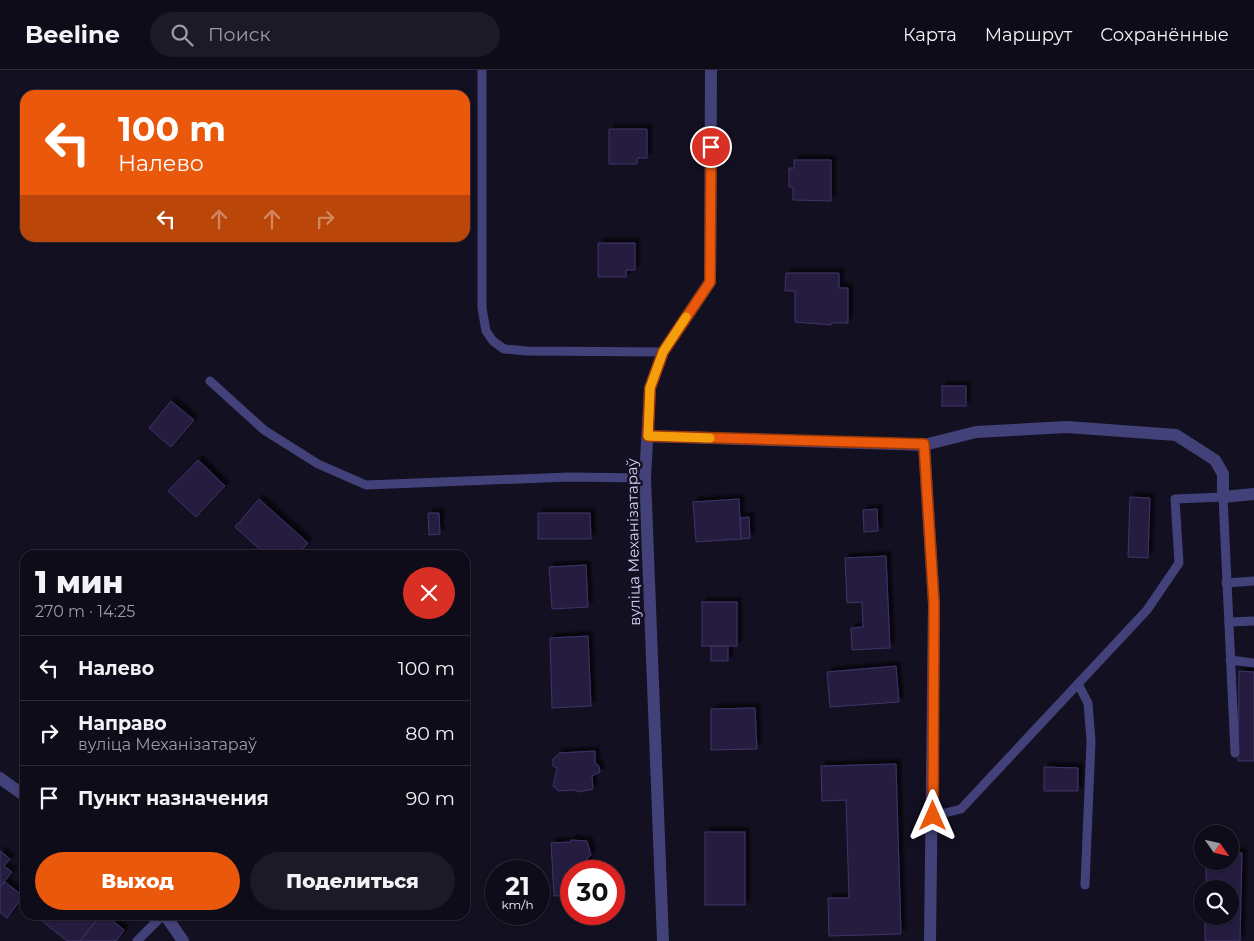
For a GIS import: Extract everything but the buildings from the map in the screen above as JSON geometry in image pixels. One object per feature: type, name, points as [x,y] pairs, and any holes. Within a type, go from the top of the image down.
[{"type":"street","name":"вуліца Механізатараў","points":[[663,941],[645,478],[650,388],[663,352],[710,282],[711,70]]},
{"type":"street","points":[[648,436],[924,444],[976,432],[1067,427],[1176,435],[1215,460],[1223,474],[1223,497],[1254,494]]},
{"type":"street","points":[[924,444],[934,604],[933,816],[930,941]]},
{"type":"street","points":[[0,778],[20,792]]},
{"type":"street","points":[[168,920],[183,941]]},
{"type":"lane","points":[[482,70],[482,308],[486,331],[493,341],[504,349],[663,352]]},
{"type":"lane","points":[[210,380],[264,430],[318,464],[366,485],[570,477],[645,478]]},
{"type":"lane","points":[[933,816],[961,809],[1148,610],[1179,563],[1175,499],[1223,497],[1234,753]]},
{"type":"lane","points":[[1226,583],[1254,581]]},
{"type":"lane","points":[[1229,622],[1254,621]]},
{"type":"lane","points":[[1230,660],[1254,663]]},
{"type":"lane","points":[[1078,684],[1088,703],[1091,741],[1086,885]]},
{"type":"lane","points":[[136,941],[159,920]]},
{"type":"slow traffic","points":[[686,317],[663,352],[650,388],[648,436],[710,438]]},
{"type":"route","points":[[711,147],[710,282],[663,352],[650,388],[648,436],[924,444],[934,604],[933,816]]}]
